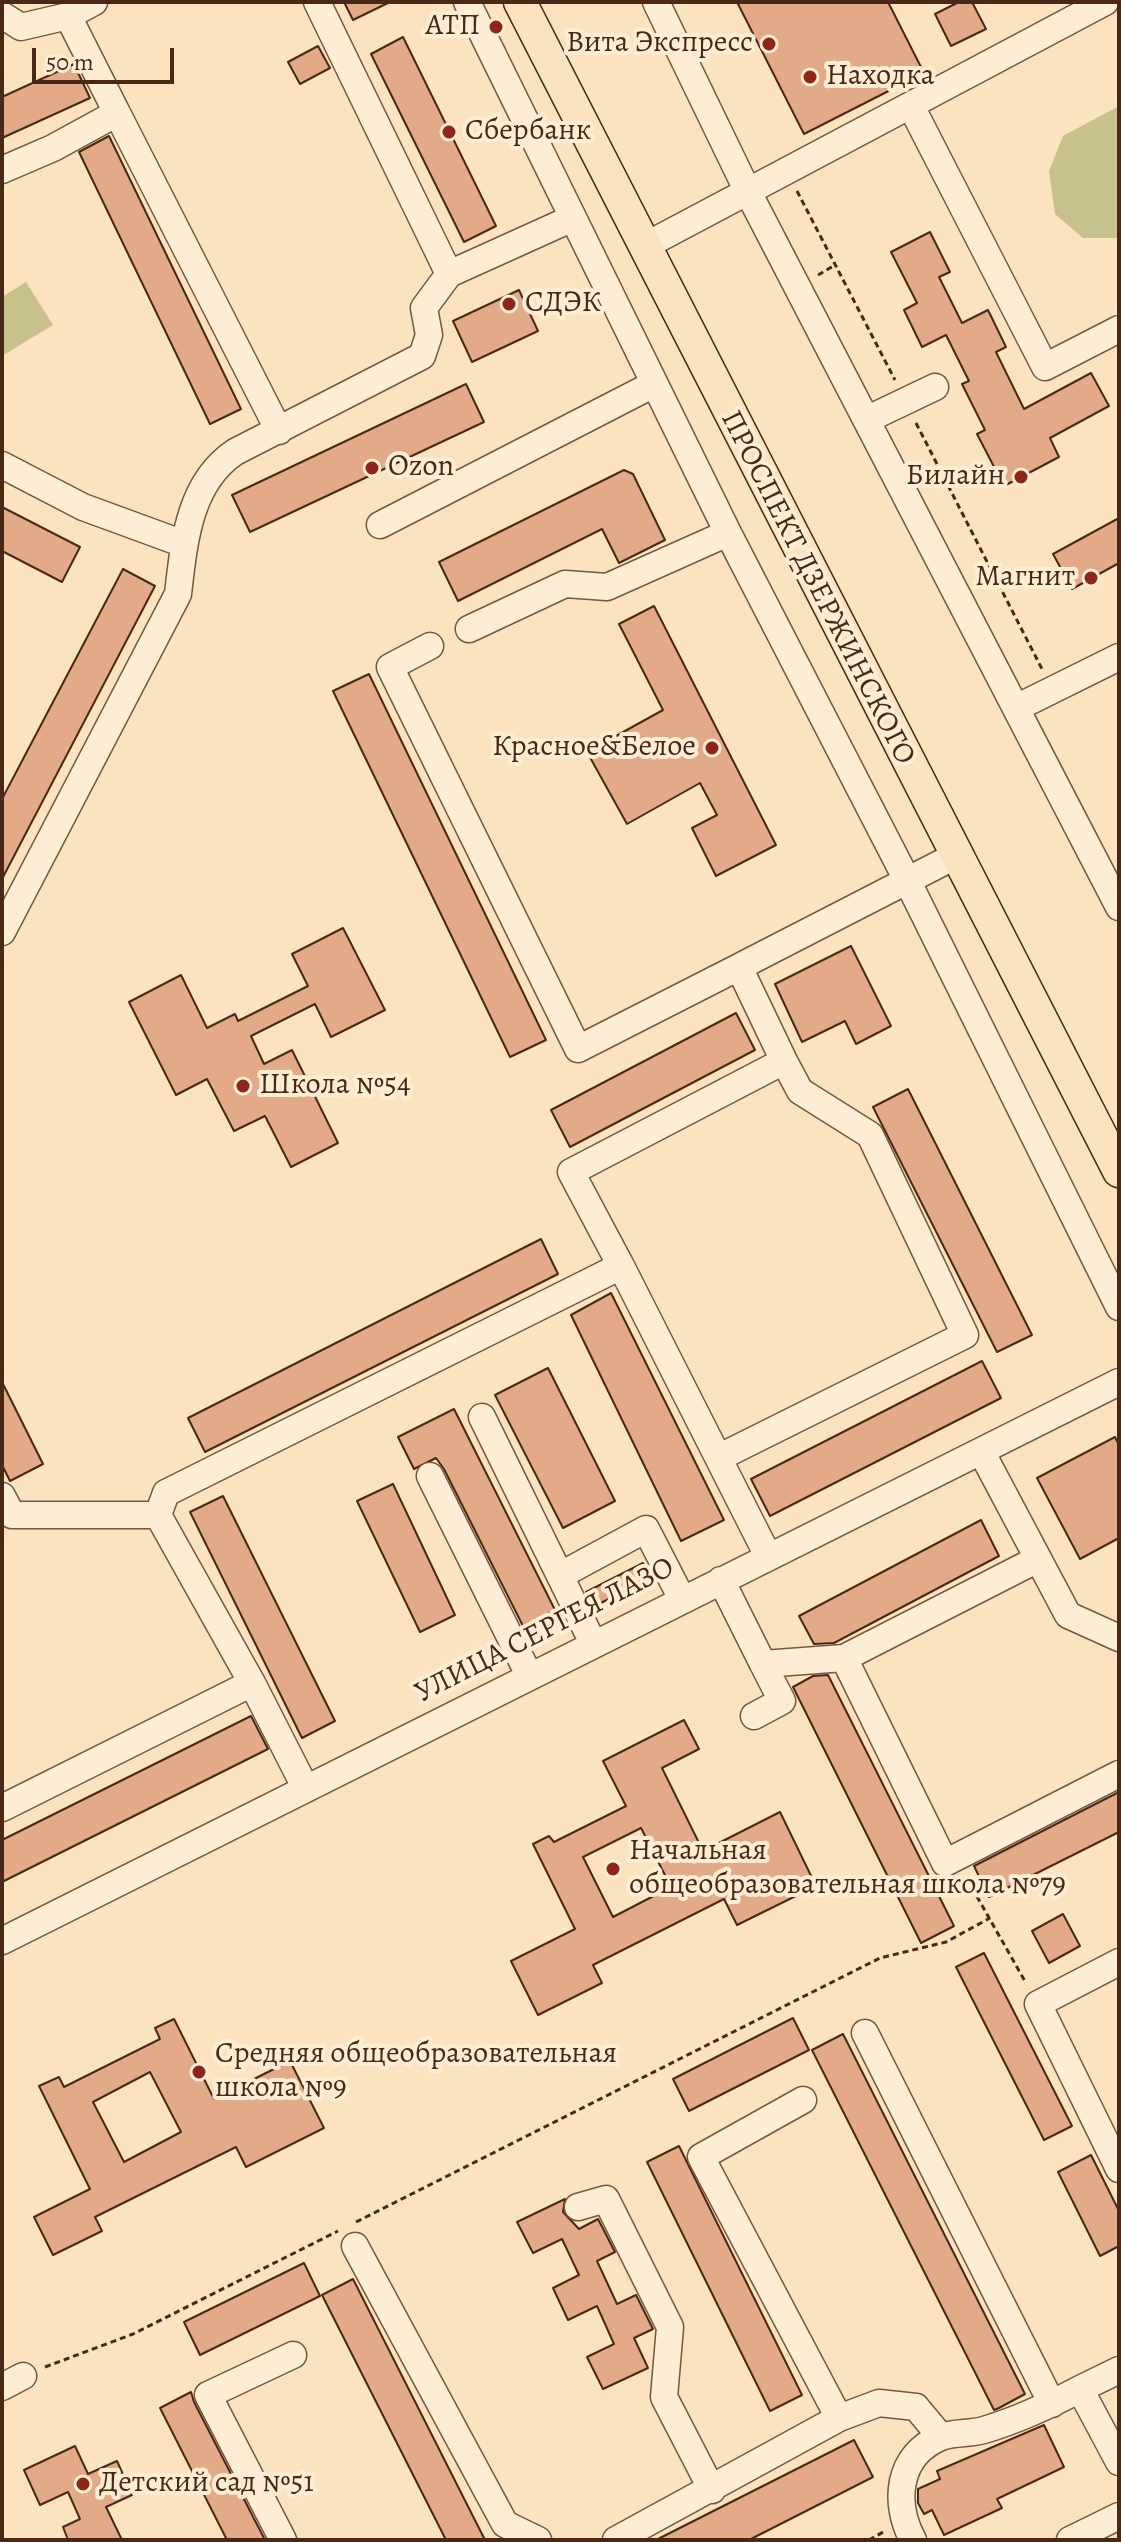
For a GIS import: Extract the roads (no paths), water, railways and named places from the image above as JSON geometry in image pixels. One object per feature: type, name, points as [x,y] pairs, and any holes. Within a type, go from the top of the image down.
[{"type":"main road","name":"ПРОСПЕКТ ДЗЕРЖИНСКОГО","points":[[520,2],[955,856],[1117,1161]]},
{"type":"street","points":[[2,15],[21,27],[68,16],[94,2]]},
{"type":"street","points":[[317,2],[449,274]]},
{"type":"street","points":[[467,2],[728,533],[907,880],[1119,1307]]},
{"type":"street","points":[[656,2],[748,192],[1018,707],[1119,907]]},
{"type":"street","points":[[643,247],[912,108],[1105,2]]},
{"type":"street","points":[[68,16],[279,431]]},
{"type":"street","points":[[912,108],[1045,367],[1119,329]]},
{"type":"street","points":[[2,170],[53,148],[117,113]]},
{"type":"street","points":[[2,932],[178,594],[184,544],[204,481],[219,463],[422,356],[429,335],[424,308],[449,274],[573,218]]},
{"type":"street","points":[[380,525],[654,384]]},
{"type":"street","points":[[868,419],[935,387]]},
{"type":"street","points":[[2,465],[83,507],[134,523],[184,544]]},
{"type":"street","points":[[469,629],[565,584],[607,587],[728,533]]},
{"type":"street","points":[[430,646],[390,667],[578,1049],[955,856]]},
{"type":"street","points":[[1018,707],[1119,657]]},
{"type":"street","points":[[720,1457],[965,1335],[870,1135],[800,1091],[739,967]]},
{"type":"street","points":[[768,1556],[720,1457],[571,1172],[784,1061]]},
{"type":"street","points":[[306,1789],[252,1683],[158,1515],[166,1493],[621,1266]]},
{"type":"street","name":"УЛИЦА СЕРГЕЯ ЛАЗО","points":[[2,1941],[1119,1382]]},
{"type":"street","points":[[482,1417],[593,1643]]},
{"type":"street","points":[[981,1451],[1068,1615],[1119,1638]]},
{"type":"street","points":[[430,1476],[529,1675]]},
{"type":"street","points":[[2,1496],[12,1515],[158,1515]]},
{"type":"street","points":[[561,1575],[646,1529],[682,1599]]},
{"type":"street","points":[[763,1664],[844,1658],[1038,1559]]},
{"type":"street","points":[[721,1580],[782,1701],[754,1716]]},
{"type":"street","points":[[844,1658],[945,1863],[1119,1774]]},
{"type":"street","points":[[2,1808],[252,1683]]},
{"type":"street","points":[[1119,1962],[1038,2004],[1119,2169]]},
{"type":"street","points":[[865,2033],[1052,2404]]},
{"type":"street","points":[[803,2100],[701,2157],[839,2418]]},
{"type":"street","points":[[578,2207],[606,2199],[670,2327],[664,2397],[712,2490]]},
{"type":"street","points":[[355,2246],[509,2532],[538,2540]]},
{"type":"street","points":[[283,2540],[208,2395],[293,2355]]},
{"type":"street","points":[[913,2540],[903,2522],[899,2484],[914,2456],[941,2437],[982,2431],[1052,2404],[1119,2370]]},
{"type":"street","points":[[1080,2389],[1119,2462]]},
{"type":"street","points":[[616,2540],[839,2418],[879,2403],[916,2407],[941,2437]]},
{"type":"street","points":[[1070,2540],[1119,2516]]},
{"type":"place","name":"АТП","points":[[496,27]]},
{"type":"place","name":"Вита Экспресс","points":[[769,44]]},
{"type":"place","name":"Находка","points":[[810,77]]},
{"type":"place","name":"Сбербанк","points":[[449,132]]},
{"type":"place","name":"СДЭК","points":[[509,304]]},
{"type":"place","name":"Ozon","points":[[372,468]]},
{"type":"place","name":"Билайн","points":[[1021,477]]},
{"type":"place","name":"Магнит","points":[[1091,578]]},
{"type":"place","name":"Красное&Белое","points":[[712,748]]},
{"type":"place","name":"Школа №54","points":[[243,1086]]},
{"type":"place","name":"Начальная общеобразовательная школа №79","points":[[613,1869]]},
{"type":"place","name":"Средняя общеобразовательная школа №9","points":[[199,2072]]},
{"type":"place","name":"Детский сад №51","points":[[83,2484]]}]
